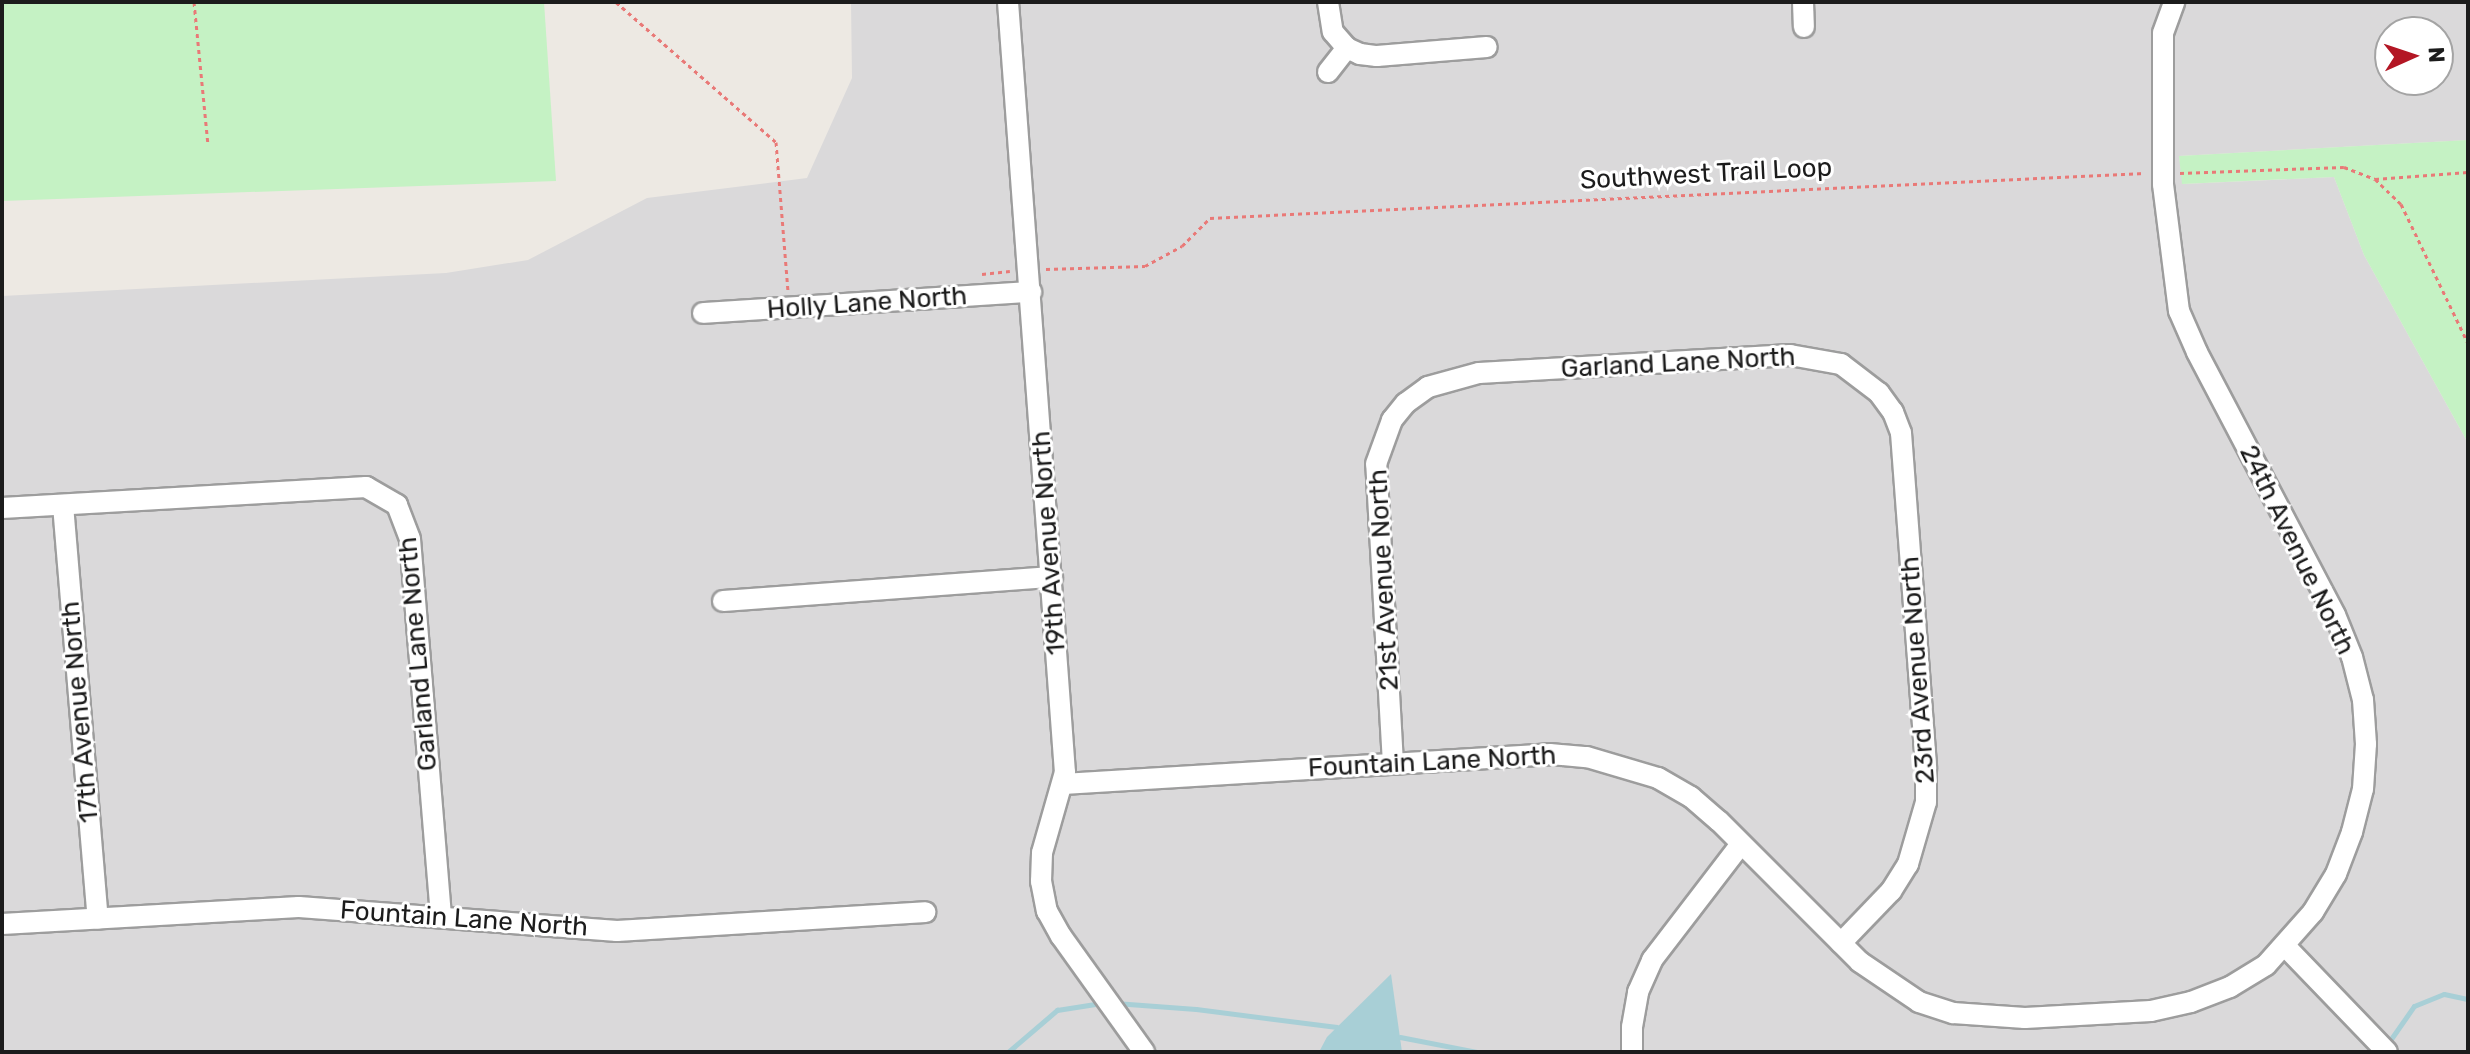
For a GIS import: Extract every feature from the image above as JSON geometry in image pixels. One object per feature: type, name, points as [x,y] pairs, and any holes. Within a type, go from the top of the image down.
[{"type":"street","name":"19th Avenue North","points":[[1008,2],[1052,577],[1063,784],[1042,853],[1041,881],[1047,911],[1061,936],[1144,1052]]},
{"type":"street","points":[[1328,2],[1333,32],[1347,48],[1377,56],[1487,47]]},
{"type":"street","points":[[1803,2],[1804,27]]},
{"type":"street","name":"24th Avenue North","points":[[2174,2],[2163,33],[2163,173],[2179,311],[2197,352],[2335,615],[2352,657],[2363,700],[2363,789],[2352,832],[2336,874],[2313,912],[2285,946]]},
{"type":"street","points":[[1328,72],[1347,48]]},
{"type":"street","name":"Holly Lane North","points":[[703,313],[1031,292]]},
{"type":"street","name":"Garland Lane North","points":[[1406,403],[1428,387],[1479,373],[1790,355],[1816,357],[1841,364],[1879,393],[1893,412],[1904,455]]},
{"type":"street","name":"21st Avenue North","points":[[1393,764],[1376,464],[1392,420],[1406,403]]},
{"type":"street","name":"23rd Avenue North","points":[[1841,943],[1891,891],[1908,864],[1926,802],[1904,455]]},
{"type":"street","name":"Garland Lane North","points":[[2,508],[366,487],[397,505],[410,539],[441,917]]},
{"type":"street","name":"17th Avenue North","points":[[63,505],[98,919]]},
{"type":"street","points":[[723,601],[1052,577]]},
{"type":"street","name":"Fountain Lane North","points":[[1063,784],[1550,754],[1624,765],[1658,778],[1691,797],[1841,943]]},
{"type":"street","points":[[1632,1052],[1632,1027],[1638,992],[1652,960],[1741,844]]},
{"type":"street","name":"Fountain Lane North","points":[[2,924],[299,907],[617,931],[925,912]]},
{"type":"street","points":[[1841,943],[1888,984],[1919,1002],[1953,1013],[1988,1018],[2151,1011],[2191,1002],[2254,973],[2285,946],[2387,1052]]},
{"type":"path","points":[[194,2],[208,144]]},
{"type":"path","points":[[616,2],[776,142],[788,291]]},
{"type":"path","name":"Southwest Trail Loop","points":[[1053,269],[1145,266],[1182,246],[1210,218],[1766,189],[2344,167],[2375,179],[2401,204],[2468,343]]},
{"type":"path","name":"Southwest Trail Loop","points":[[2375,179],[2468,172]]},
{"type":"shaded area","points":[[851,2],[2468,2],[2468,140],[2179,156],[2183,184],[2334,177],[2364,255],[2468,443],[2468,1052],[2,1052],[2,296],[446,273],[528,260],[647,198],[807,178],[852,78]]},
{"type":"green space","points":[[2,2],[544,2],[556,181],[2,201]]},
{"type":"green space","points":[[2468,140],[2468,443],[2364,255],[2334,177],[2182,184],[2179,156]]},
{"type":"water","points":[[1391,974],[1402,1052],[1319,1052],[1327,1037]]},
{"type":"waterway","points":[[2391,1039],[2414,1006],[2444,994],[2468,999]]},
{"type":"waterway","points":[[1008,1052],[1057,1010],[1101,1003]]},
{"type":"waterway","points":[[1115,1003],[1196,1009],[1337,1027]]},
{"type":"waterway","points":[[1400,1037],[1477,1052]]}]
